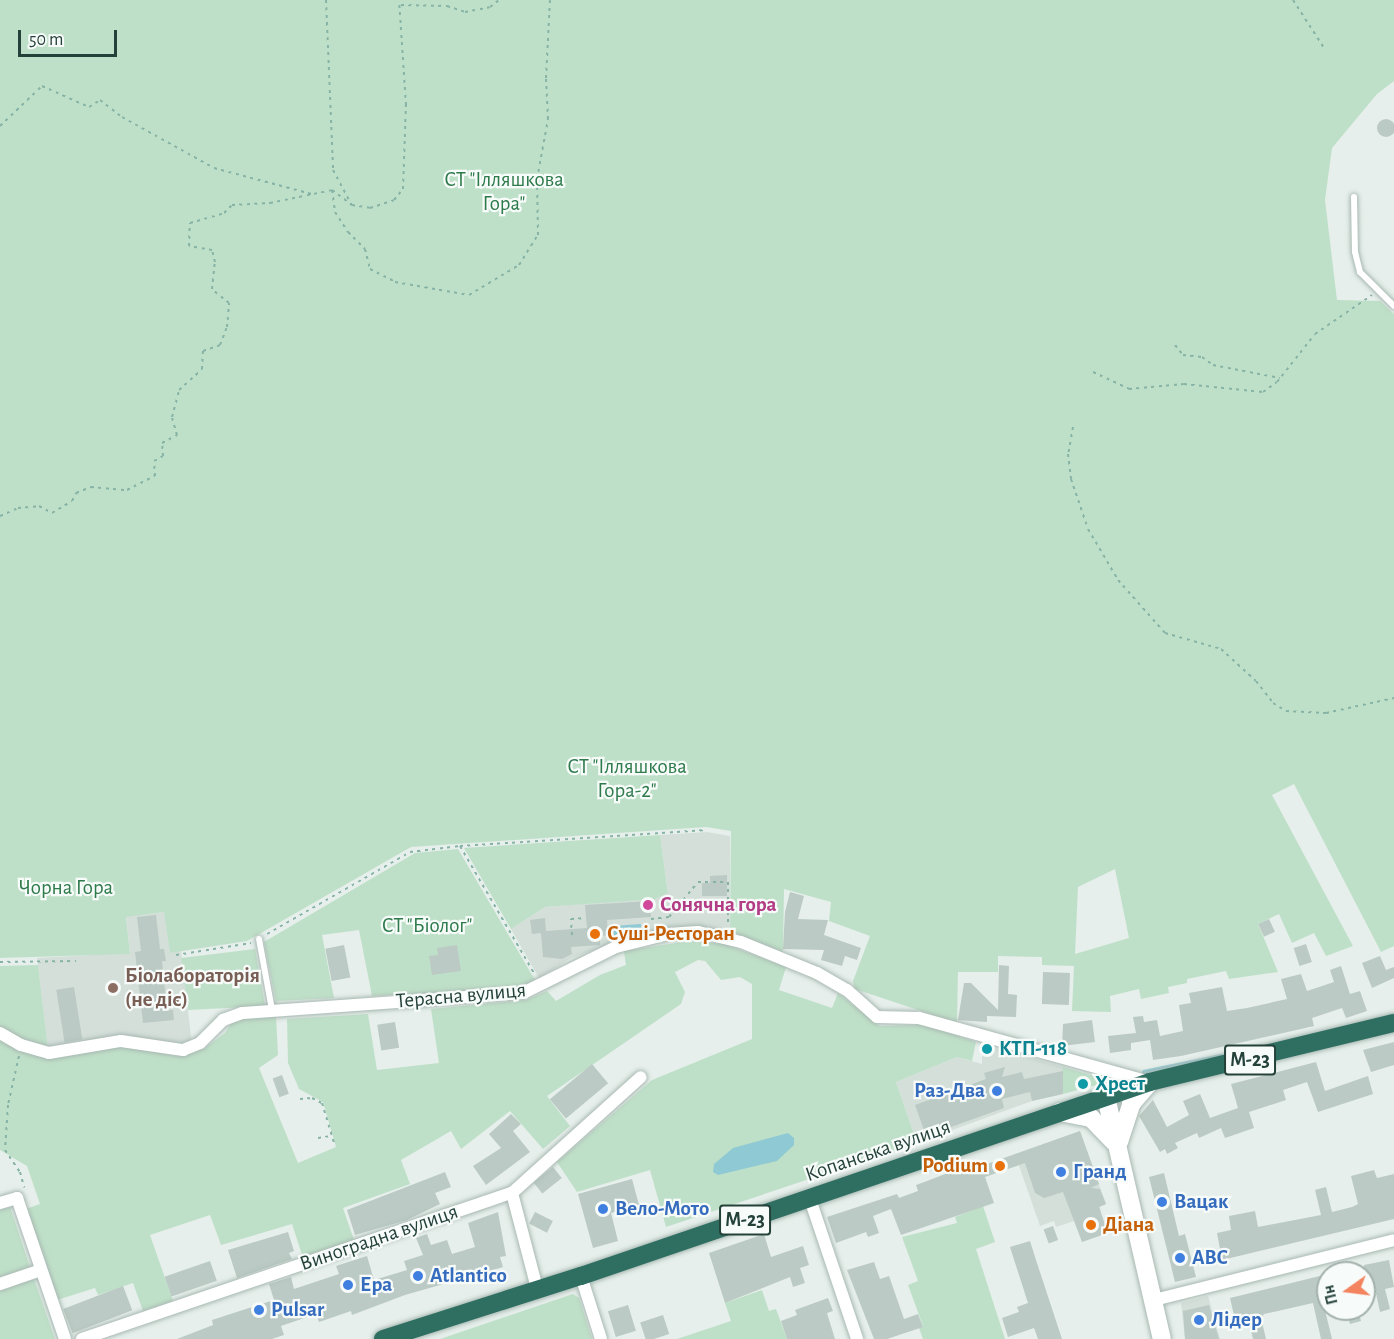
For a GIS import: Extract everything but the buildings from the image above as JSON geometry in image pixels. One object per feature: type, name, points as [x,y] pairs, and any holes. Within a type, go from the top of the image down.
[{"type":"highway","name":"Копанська вулиця","points":[[383,1339],[537,1288],[581,1276],[810,1199],[1056,1112],[1150,1082],[1394,1023]]},
{"type":"main road","points":[[1118,1146],[1131,1104],[1150,1082]]},
{"type":"main road","points":[[1107,1097],[1162,1339]]},
{"type":"main road","points":[[1056,1112],[1078,1113],[1091,1118],[1118,1146]]},
{"type":"street","name":"Терасна вулиця","points":[[0,1033],[21,1045],[60,1052],[122,1041],[183,1050],[200,1043],[231,1016],[272,1010],[523,993],[542,986],[580,962],[635,941],[684,932],[716,935],[833,981],[878,1017],[918,1018],[1150,1082]]},
{"type":"street","name":"Виноградна вулиця","points":[[82,1339],[512,1193],[641,1077]]},
{"type":"street","points":[[512,1193],[537,1288]]},
{"type":"street","points":[[0,1203],[16,1198],[65,1339]]},
{"type":"street","points":[[810,1199],[857,1339]]},
{"type":"street","points":[[1154,1300],[1394,1240]]},
{"type":"street","points":[[0,1284],[41,1270]]},
{"type":"street","points":[[581,1276],[601,1339]]},
{"type":"lane","points":[[1354,197],[1356,262],[1366,281],[1394,306]]},
{"type":"lane","points":[[259,939],[272,1010]]},
{"type":"path","points":[[326,0],[333,170],[352,205]]},
{"type":"path","points":[[332,190],[352,205],[370,208],[394,200],[403,189],[406,94],[399,0]]},
{"type":"path","points":[[399,5],[447,6],[465,12],[490,6],[499,0]]},
{"type":"path","points":[[332,190],[335,212],[348,232],[366,249],[369,269],[395,282],[469,295],[519,266],[538,235],[537,179],[548,119],[550,0]]},
{"type":"path","points":[[1293,0],[1324,48]]},
{"type":"path","points":[[0,126],[42,87],[89,107],[100,100],[122,117],[214,168],[314,195]]},
{"type":"path","points":[[0,516],[18,508],[39,506],[52,513],[72,501],[76,493],[91,487],[127,490],[155,476],[154,461],[163,456],[162,442],[177,435],[172,417],[179,390],[202,369],[203,351],[220,345],[227,327],[229,303],[212,289],[215,262],[212,250],[189,246],[190,223],[224,213],[232,205],[314,195],[332,190]]},
{"type":"path","points":[[1093,372],[1114,385],[1141,390],[1184,384],[1256,393],[1270,389],[1315,334],[1352,307],[1382,293]]},
{"type":"path","points":[[1175,345],[1183,355],[1256,376],[1280,378]]},
{"type":"path","points":[[1073,427],[1068,454],[1071,479],[1088,529],[1118,580],[1165,633],[1221,649],[1256,681],[1273,703],[1286,711],[1326,713],[1394,698]]},
{"type":"path","points":[[176,956],[239,947],[259,939],[410,852],[460,846],[706,830]]},
{"type":"path","points":[[460,846],[542,986]]},
{"type":"path","points":[[651,919],[669,917],[698,882],[728,882],[728,930]]},
{"type":"path","points":[[572,935],[571,919],[586,918]]},
{"type":"path","points":[[0,962],[76,961]]},
{"type":"path","points":[[16,1198],[22,1194],[24,1182],[5,1150],[8,1105],[21,1045]]},
{"type":"path","points":[[300,1099],[322,1103],[334,1146]]},
{"type":"path","points":[[318,1138],[330,1136]]},
{"type":"shaded area","name":"Сонячна гора","points":[[707,832],[730,836],[730,931],[686,926],[642,933],[571,958],[539,978],[511,929],[545,907],[655,898],[668,892],[660,835]]},
{"type":"shaded area","name":"Біолабораторія (не діє)","points":[[165,912],[170,953],[181,951],[192,1045],[48,1048],[37,958],[130,953],[126,916]]},
{"type":"shaded area","points":[[994,1048],[1063,1067],[1063,1094],[1032,1101],[917,1143],[896,1082],[957,1057],[982,1064],[982,1052],[992,1055]]},
{"type":"shaded area","name":"Гранд","points":[[1080,1131],[1106,1204],[1100,1207],[1101,1212],[1056,1227],[1054,1221],[1040,1226],[1015,1154]]},
{"type":"shaded area","name":"Лідер","points":[[1208,1296],[1220,1339],[1185,1339],[1181,1303]]},
{"type":"green space","points":[[0,0],[1394,0],[1394,81],[1377,94],[1332,148],[1325,200],[1337,300],[1380,301],[1394,314],[1394,946],[1381,952],[1294,784],[1272,795],[1353,946],[1326,956],[1314,933],[1292,943],[1279,914],[1258,924],[1278,972],[1229,979],[1226,971],[1187,979],[1187,983],[1168,987],[1169,993],[1141,999],[1139,989],[1110,996],[1111,1012],[1072,1011],[1074,966],[1042,965],[1042,957],[998,956],[998,972],[958,972],[957,1023],[855,989],[853,981],[870,936],[829,921],[831,902],[784,889],[783,952],[730,931],[731,831],[706,827],[411,847],[247,941],[170,953],[164,912],[126,917],[130,954],[0,958]],"holes":[[[1115,869],[1129,938],[1075,954],[1078,887]]]},
{"type":"green space","name":"СТ \"Біолог\"","points":[[660,835],[668,893],[655,899],[545,907],[511,929],[464,848]]},
{"type":"green space","name":"СТ \"Біолог\"","points":[[458,849],[535,980],[515,988],[372,996],[359,930],[322,935],[334,998],[276,1001],[264,942],[415,853]]},
{"type":"green space","points":[[689,941],[724,944],[786,967],[779,990],[832,1008],[838,993],[880,1026],[926,1025],[976,1042],[972,1061],[957,1057],[896,1082],[917,1143],[666,1227],[650,1170],[577,1192],[557,1162],[652,1080],[752,1039],[752,984],[740,977],[721,980],[705,961],[698,960],[675,972],[685,992],[681,1004],[547,1096],[570,1126],[543,1149],[510,1111],[461,1149],[451,1131],[401,1160],[410,1184],[343,1208],[354,1240],[303,1258],[292,1224],[221,1245],[210,1215],[150,1235],[173,1301],[143,1311],[133,1283],[98,1295],[95,1288],[57,1300],[26,1209],[40,1204],[27,1166],[0,1150],[0,1040],[40,1057],[69,1056],[120,1046],[176,1056],[205,1048],[225,1033],[234,1019],[276,1016],[278,1055],[259,1068],[298,1163],[336,1147],[323,1102],[299,1089],[288,1063],[287,1019],[368,1014],[377,1070],[439,1063],[431,1009],[526,1000],[547,991],[556,1001],[600,975],[626,965],[624,951]]},
{"type":"green space","points":[[255,949],[265,1006],[188,1010],[181,958]]},
{"type":"green space","points":[[38,965],[48,1048],[25,1042],[0,1029],[0,966]]},
{"type":"green space","points":[[1063,1067],[1104,1079],[1104,1083],[1063,1094]]},
{"type":"green space","points":[[983,1206],[995,1242],[976,1249],[1005,1339],[923,1339],[919,1328],[923,1326],[908,1285],[918,1281],[902,1237],[957,1223],[955,1217]]},
{"type":"green space","points":[[10,1207],[30,1267],[0,1277],[0,1210]]},
{"type":"green space","points":[[34,1279],[55,1339],[0,1339],[0,1291]]},
{"type":"green space","points":[[762,1290],[769,1311],[776,1309],[787,1339],[677,1339],[731,1321],[725,1303]]},
{"type":"green space","points":[[573,1294],[579,1298],[592,1339],[440,1339]]},
{"type":"water","points":[[641,924],[641,929],[614,937],[613,926]]},
{"type":"water","points":[[788,1133],[794,1138],[794,1145],[777,1161],[718,1175],[713,1172],[714,1164],[733,1148]]},
{"type":"waterway","points":[[1144,1072],[1221,1056]]},
{"type":"place","name":"Сонячна гора","points":[[648,905]]},
{"type":"place","name":"Суші-Ресторан","points":[[595,934]]},
{"type":"place","name":"Біолабораторія (не діє)","points":[[113,988]]},
{"type":"place","name":"КТП-118","points":[[987,1049]]},
{"type":"place","name":"Хрест","points":[[1083,1084]]},
{"type":"place","name":"Раз-Два","points":[[997,1091]]},
{"type":"place","name":"Podium","points":[[1000,1166]]},
{"type":"place","name":"Гранд","points":[[1061,1172]]},
{"type":"place","name":"Вацак","points":[[1162,1202]]},
{"type":"place","name":"Вело-Мото","points":[[603,1209]]},
{"type":"place","name":"Діана","points":[[1091,1225]]},
{"type":"place","name":"ABC","points":[[1180,1258]]},
{"type":"place","name":"Atlantico","points":[[418,1276]]},
{"type":"place","name":"Ера","points":[[348,1285]]},
{"type":"place","name":"Pulsar","points":[[259,1310]]},
{"type":"place","name":"Лідер","points":[[1199,1320]]},
{"type":"park label","name":"СТ \"Ілляшкова Гора\"","points":[[504,192]]},
{"type":"park label","name":"СТ \"Ілляшкова Гора-2\"","points":[[627,779]]},
{"type":"park label","name":"Чорна Гора","points":[[66,888]]}]
